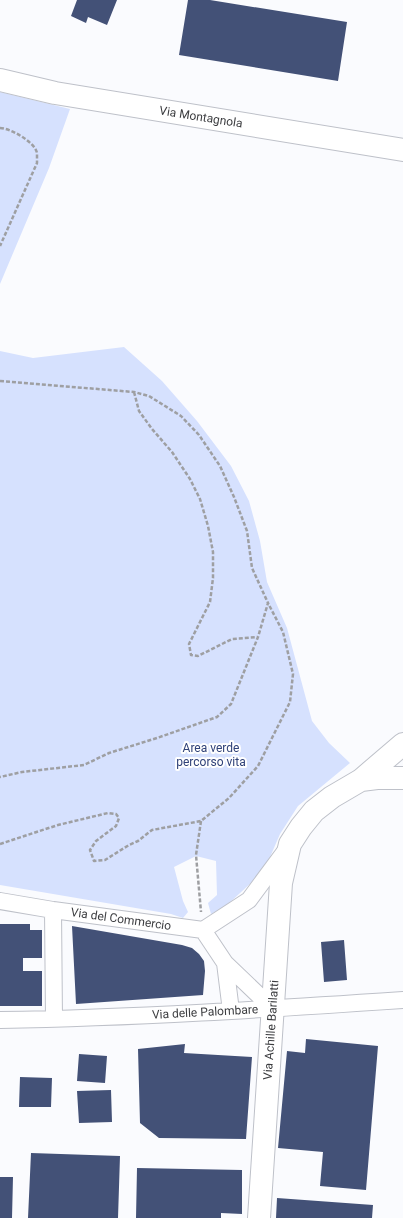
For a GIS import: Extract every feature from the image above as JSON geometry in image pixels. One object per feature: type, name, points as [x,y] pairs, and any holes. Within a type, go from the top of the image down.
[{"type":"street","name":"Via Montagnola","points":[[0,80],[56,93],[403,150]]},
{"type":"street","name":"Via Achille Barilatti","points":[[203,930],[249,900],[314,811],[332,797],[361,780],[403,744]]},
{"type":"street","name":"Via Achille Barilatti","points":[[361,780],[377,778],[403,778]]},
{"type":"street","name":"Via Achille Barilatti","points":[[259,1218],[280,883],[290,844]]},
{"type":"street","name":"Via del Commercio","points":[[0,901],[53,910],[203,930]]},
{"type":"street","points":[[53,910],[54,1019]]},
{"type":"street","points":[[203,930],[225,963],[272,1008]]},
{"type":"street","points":[[225,963],[231,1010]]},
{"type":"street","name":"Via delle Palombare","points":[[0,1020],[54,1019],[403,1000]]},
{"type":"path","points":[[0,128],[19,135],[32,143],[37,152],[37,163],[0,246]]},
{"type":"path","points":[[0,381],[134,392],[149,396],[181,416],[200,435],[220,466],[234,497],[247,531],[252,568],[283,632],[293,674],[290,702],[258,766],[229,798],[201,821],[152,830],[138,841],[105,860],[94,861],[90,850],[96,840],[116,826],[119,818],[116,814],[108,813],[58,825],[0,844]]},
{"type":"path","points":[[134,392],[138,411],[172,452],[190,479],[200,499],[208,526],[213,552],[213,578],[210,602],[189,644],[191,655],[198,656],[232,639],[258,637]]},
{"type":"path","points":[[0,777],[22,772],[84,765],[109,753],[218,717],[231,704],[258,637],[268,603]]},
{"type":"path","points":[[201,821],[196,856],[203,930]]},
{"type":"green space","points":[[0,92],[70,109],[49,168],[0,284]]},
{"type":"green space","name":"Area verde percorso vita","points":[[124,347],[162,381],[197,421],[231,466],[249,501],[260,541],[267,582],[287,628],[312,721],[329,743],[350,763],[298,806],[280,834],[264,871],[226,906],[211,914],[208,903],[217,895],[216,861],[196,856],[174,867],[183,901],[188,912],[183,918],[171,914],[0,885],[0,351],[33,358]]},
{"type":"building","points":[[77,0],[117,0],[107,25],[88,17],[86,23],[71,16]]},
{"type":"building","points":[[188,0],[210,0],[347,22],[338,81],[179,55]]},
{"type":"building","points":[[0,924],[30,924],[30,930],[42,930],[42,958],[23,958],[23,971],[42,971],[42,1006],[0,1006]]},
{"type":"building","points":[[72,926],[192,948],[204,961],[205,971],[203,995],[76,1004]]},
{"type":"building","points":[[344,940],[347,980],[324,982],[321,942]]},
{"type":"building","points":[[306,1039],[378,1046],[366,1190],[320,1186],[323,1152],[278,1148],[287,1051],[305,1053]]},
{"type":"building","points":[[185,1044],[184,1053],[252,1057],[246,1139],[159,1138],[140,1123],[138,1049]]},
{"type":"building","points":[[79,1054],[107,1056],[105,1083],[77,1081]]},
{"type":"building","points":[[20,1077],[52,1078],[51,1107],[19,1107]]},
{"type":"building","points":[[111,1090],[112,1122],[79,1123],[77,1091]]},
{"type":"building","points":[[31,1153],[120,1156],[118,1218],[28,1218]]},
{"type":"building","points":[[137,1168],[242,1170],[242,1214],[221,1213],[221,1218],[136,1218]]},
{"type":"building","points":[[0,1177],[13,1177],[12,1218],[0,1218]]},
{"type":"building","points":[[277,1198],[373,1205],[372,1218],[276,1218]]}]
